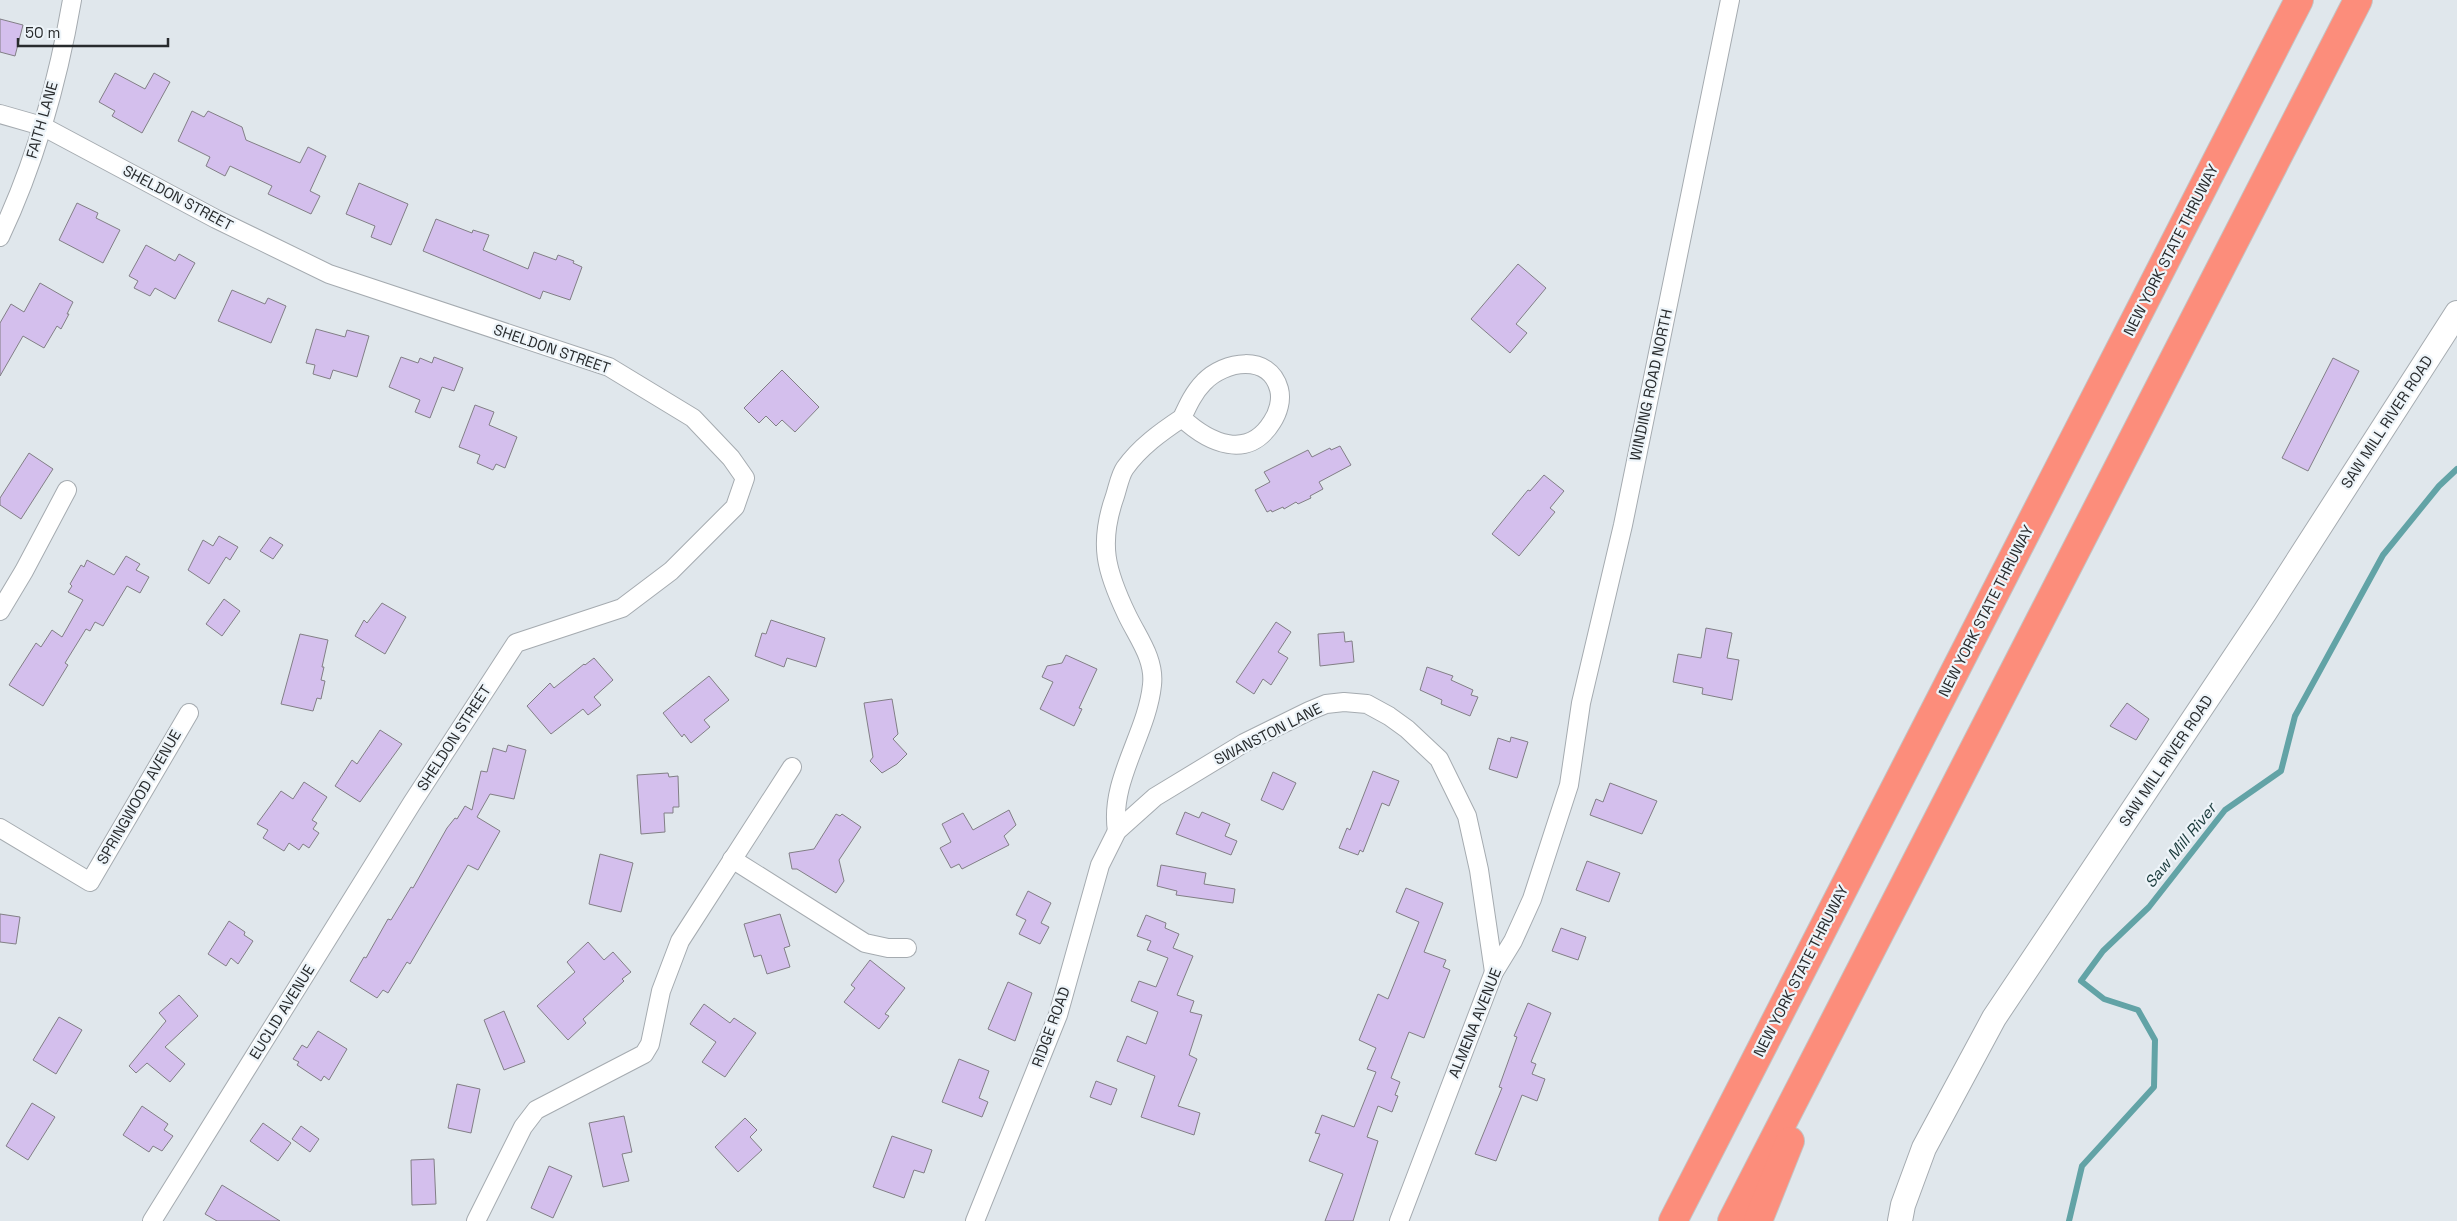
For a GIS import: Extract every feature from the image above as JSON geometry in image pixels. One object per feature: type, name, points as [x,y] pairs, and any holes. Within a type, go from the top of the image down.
[{"type":"highway","name":"NEW YORK STATE THRUWAY","points":[[1673,1221],[2300,0]]},
{"type":"highway","points":[[1732,1221],[2358,0]]},
{"type":"highway","points":[[1758,1221],[1855,981]]},
{"type":"main road","name":"SAW MILL RIVER ROAD","points":[[1900,1221],[1903,1205],[1924,1148],[1994,1018],[2265,612],[2457,313]]},
{"type":"street","name":"FAITH LANE","points":[[0,236],[20,194],[42,126],[72,0]]},
{"type":"street","name":"WINDING ROAD NORTH","points":[[1572,770],[1580,703],[1623,525],[1730,0]]},
{"type":"street","name":"SHELDON STREET","points":[[0,114],[42,126],[216,219],[329,274],[609,368],[693,418],[731,458],[745,478],[735,507],[671,571],[622,608],[516,643],[412,803]]},
{"type":"street","points":[[1117,831],[1114,814],[1131,755],[1146,715],[1152,684],[1150,658],[1111,581],[1104,552],[1108,514],[1124,469],[1150,441],[1182,418],[1193,395],[1203,382],[1215,373],[1234,364],[1255,364],[1269,373],[1279,389],[1280,405],[1275,418],[1265,434],[1248,443],[1231,445],[1216,441],[1197,432],[1182,418]]},
{"type":"street","points":[[0,611],[24,571],[66,490]]},
{"type":"street","name":"SWANSTON LANE","points":[[1117,831],[1155,797],[1244,743],[1326,704],[1344,702],[1367,704],[1407,729],[1439,759],[1467,816],[1479,870],[1494,972]]},
{"type":"street","name":"SPRINGWOOD AVENUE","points":[[0,828],[90,882],[188,713]]},
{"type":"street","points":[[476,1221],[523,1127],[536,1110],[644,1054],[652,1034],[662,990],[680,941],[792,767]]},
{"type":"street","name":"ALMENA AVENUE","points":[[1399,1221],[1494,972],[1513,941],[1532,899],[1572,770]]},
{"type":"street","name":"EUCLID AVENUE","points":[[152,1221],[412,803]]},
{"type":"street","name":"RIDGE ROAD","points":[[975,1221],[1058,1015],[1100,865],[1117,831]]},
{"type":"street","points":[[732,858],[865,943],[888,948],[907,948]]},
{"type":"building","points":[[0,19],[23,25],[15,56],[0,52]]},
{"type":"building","points":[[115,73],[145,89],[154,73],[170,82],[142,133],[112,116],[115,111],[99,102]]},
{"type":"building","points":[[192,111],[204,117],[208,111],[242,127],[246,140],[300,163],[308,147],[326,156],[310,191],[320,196],[311,214],[268,194],[272,186],[230,166],[225,176],[206,166],[210,157],[178,141]]},
{"type":"building","points":[[359,183],[408,204],[391,245],[371,237],[375,226],[346,214]]},
{"type":"building","points":[[77,203],[98,213],[96,218],[120,230],[103,263],[59,240]]},
{"type":"building","points":[[436,219],[472,233],[473,230],[489,235],[483,250],[528,269],[534,252],[556,260],[558,255],[574,261],[573,263],[582,267],[570,300],[543,291],[540,299],[423,251]]},
{"type":"building","points":[[146,245],[175,261],[179,254],[195,263],[175,299],[155,288],[150,296],[134,288],[138,281],[129,276]]},
{"type":"building","points":[[1518,264],[1546,288],[1516,324],[1527,333],[1510,353],[1471,319]]},
{"type":"building","points":[[40,283],[73,302],[67,314],[69,314],[61,329],[57,326],[44,348],[23,336],[0,376],[0,323],[11,304],[24,312]]},
{"type":"building","points":[[232,290],[265,304],[268,298],[286,306],[271,343],[218,321]]},
{"type":"building","points":[[316,329],[345,337],[347,330],[369,336],[357,377],[333,370],[330,379],[313,374],[315,365],[306,363]]},
{"type":"building","points":[[401,357],[418,363],[420,358],[432,363],[434,357],[463,368],[454,391],[442,387],[430,418],[415,412],[420,400],[389,387]]},
{"type":"building","points":[[2333,358],[2359,371],[2308,471],[2282,458]]},
{"type":"building","points":[[782,370],[819,407],[795,432],[782,420],[776,426],[766,416],[759,423],[744,408]]},
{"type":"building","points":[[475,405],[494,412],[489,425],[517,437],[505,468],[496,464],[493,470],[477,463],[480,455],[459,447]]},
{"type":"building","points":[[1340,446],[1351,465],[1319,482],[1323,489],[1310,496],[1311,498],[1298,504],[1296,502],[1284,509],[1283,507],[1267,512],[1255,490],[1270,482],[1264,472],[1308,450],[1312,457],[1330,448],[1331,450]]},
{"type":"building","points":[[29,453],[53,469],[21,519],[0,505],[0,498]]},
{"type":"building","points":[[1544,475],[1564,491],[1550,508],[1555,512],[1519,556],[1492,534],[1528,490],[1530,491]]},
{"type":"building","points":[[219,536],[238,547],[230,560],[226,557],[209,584],[188,570],[203,540],[213,546]]},
{"type":"building","points":[[270,537],[283,545],[273,559],[260,551]]},
{"type":"building","points":[[126,556],[140,564],[136,570],[149,577],[140,593],[127,586],[103,626],[95,622],[90,631],[86,629],[65,663],[68,665],[43,706],[9,685],[36,643],[41,647],[52,630],[62,637],[83,600],[68,592],[72,586],[70,584],[81,565],[84,567],[87,560],[114,575]]},
{"type":"building","points":[[224,599],[240,611],[222,636],[206,624]]},
{"type":"building","points":[[382,603],[406,617],[385,654],[355,636],[364,620],[367,623]]},
{"type":"building","points":[[771,620],[825,638],[816,667],[787,658],[784,667],[755,656],[762,633],[766,634]]},
{"type":"building","points":[[1276,622],[1291,632],[1278,652],[1288,658],[1271,685],[1263,679],[1254,694],[1236,682]]},
{"type":"building","points":[[1706,628],[1732,633],[1727,658],[1739,660],[1732,700],[1702,694],[1703,688],[1673,682],[1678,654],[1701,658]]},
{"type":"building","points":[[1344,632],[1345,642],[1352,641],[1354,662],[1320,666],[1318,634]]},
{"type":"building","points":[[300,634],[328,640],[321,680],[325,681],[321,699],[317,698],[313,711],[281,704]]},
{"type":"building","points":[[1066,655],[1097,669],[1079,708],[1082,709],[1074,726],[1040,709],[1053,682],[1042,677],[1047,666],[1062,663]]},
{"type":"building","points":[[594,658],[613,680],[594,697],[601,705],[588,715],[583,709],[551,734],[527,706],[550,683],[554,688]]},
{"type":"building","points":[[1427,667],[1453,676],[1451,680],[1473,690],[1471,695],[1478,697],[1470,716],[1441,704],[1442,700],[1420,690]]},
{"type":"building","points":[[709,676],[729,700],[704,720],[710,727],[691,743],[684,734],[682,737],[663,713]]},
{"type":"building","points":[[892,699],[898,734],[893,739],[907,754],[897,764],[882,773],[870,761],[873,757],[864,703]]},
{"type":"building","points":[[2127,703],[2149,719],[2136,740],[2110,726]]},
{"type":"building","points":[[380,730],[402,744],[360,802],[335,786],[352,760],[357,764]]},
{"type":"building","points":[[1511,737],[1528,742],[1517,778],[1489,769],[1498,738],[1510,742]]},
{"type":"building","points":[[508,745],[526,750],[514,799],[490,794],[477,817],[500,831],[478,870],[468,865],[410,964],[407,962],[388,993],[383,990],[377,998],[350,981],[364,957],[366,958],[388,919],[391,920],[411,887],[413,888],[447,828],[455,818],[457,819],[465,806],[472,810],[481,771],[487,772],[493,748],[506,752]]},
{"type":"building","points":[[1373,771],[1399,781],[1389,806],[1382,803],[1363,852],[1360,850],[1358,855],[1339,848],[1347,828],[1350,830]]},
{"type":"building","points":[[1273,772],[1296,783],[1283,810],[1261,800]]},
{"type":"building","points":[[668,773],[669,777],[678,776],[679,807],[673,807],[673,813],[664,813],[665,832],[641,834],[637,775]]},
{"type":"building","points":[[304,782],[327,797],[312,820],[317,823],[313,829],[319,833],[309,848],[303,844],[299,850],[289,843],[284,851],[263,838],[268,830],[257,824],[281,791],[293,799]]},
{"type":"building","points":[[1610,783],[1657,801],[1642,834],[1590,815],[1596,799],[1603,802]]},
{"type":"building","points":[[1009,810],[1016,825],[1004,836],[1009,845],[962,869],[959,864],[951,868],[940,848],[951,842],[942,824],[963,813],[973,830]]},
{"type":"building","points":[[1185,812],[1199,818],[1202,812],[1230,824],[1225,836],[1237,841],[1231,855],[1176,834]]},
{"type":"building","points":[[836,814],[840,816],[842,814],[861,827],[839,860],[844,881],[836,893],[797,869],[792,869],[789,853],[814,849]]},
{"type":"building","points":[[600,854],[633,863],[621,912],[589,904]]},
{"type":"building","points":[[1587,861],[1620,873],[1609,902],[1576,890]]},
{"type":"building","points":[[1161,865],[1206,873],[1204,884],[1235,889],[1233,903],[1176,895],[1177,891],[1157,886]]},
{"type":"building","points":[[1406,888],[1443,903],[1424,952],[1446,960],[1443,967],[1450,970],[1424,1038],[1409,1032],[1391,1078],[1400,1082],[1395,1095],[1398,1096],[1392,1112],[1378,1106],[1367,1137],[1378,1141],[1353,1221],[1325,1221],[1343,1174],[1309,1161],[1320,1134],[1315,1133],[1322,1115],[1354,1127],[1376,1072],[1367,1069],[1376,1048],[1359,1040],[1378,994],[1388,999],[1419,922],[1396,912]]},
{"type":"building","points":[[1028,891],[1051,903],[1041,923],[1049,927],[1040,944],[1019,934],[1026,920],[1016,915]]},
{"type":"building","points":[[0,914],[20,917],[16,944],[0,942]]},
{"type":"building","points":[[780,914],[790,946],[784,948],[790,967],[767,974],[761,955],[754,957],[744,924]]},
{"type":"building","points":[[1146,915],[1166,923],[1165,928],[1179,934],[1173,948],[1193,956],[1177,995],[1194,1001],[1190,1012],[1202,1015],[1189,1055],[1197,1059],[1178,1106],[1200,1113],[1194,1135],[1141,1117],[1155,1076],[1117,1061],[1127,1036],[1146,1044],[1158,1012],[1131,1001],[1139,981],[1156,987],[1168,958],[1147,950],[1151,941],[1137,936]]},
{"type":"building","points":[[229,921],[245,932],[244,935],[253,941],[238,964],[231,958],[226,966],[208,954]]},
{"type":"building","points":[[1561,928],[1586,937],[1578,960],[1552,951]]},
{"type":"building","points":[[588,942],[604,960],[613,952],[631,972],[622,979],[624,981],[583,1019],[586,1023],[568,1040],[537,1006],[575,972],[567,962]]},
{"type":"building","points":[[870,960],[905,988],[885,1014],[889,1016],[879,1029],[844,1002],[855,988],[851,985]]},
{"type":"building","points":[[1008,982],[1032,993],[1015,1041],[988,1029]]},
{"type":"building","points":[[179,995],[198,1016],[165,1047],[185,1064],[170,1082],[147,1063],[136,1073],[129,1066],[166,1021],[159,1013]]},
{"type":"building","points":[[1528,1003],[1551,1013],[1531,1062],[1536,1064],[1532,1074],[1545,1079],[1537,1101],[1522,1095],[1496,1161],[1475,1154],[1502,1088],[1499,1087],[1517,1037],[1514,1036]]},
{"type":"building","points":[[704,1004],[730,1023],[734,1018],[756,1033],[725,1077],[702,1062],[716,1042],[690,1024]]},
{"type":"building","points":[[504,1011],[525,1062],[504,1070],[484,1020]]},
{"type":"building","points":[[59,1017],[82,1030],[56,1074],[33,1060]]},
{"type":"building","points":[[318,1031],[347,1049],[329,1080],[324,1076],[321,1081],[297,1065],[299,1062],[293,1059],[302,1045],[307,1048]]},
{"type":"building","points":[[959,1059],[989,1071],[979,1098],[988,1102],[982,1117],[942,1102]]},
{"type":"building","points":[[1096,1081],[1117,1089],[1111,1105],[1090,1097]]},
{"type":"building","points":[[457,1084],[480,1089],[471,1133],[448,1128]]},
{"type":"building","points":[[32,1103],[55,1117],[28,1160],[6,1146]]},
{"type":"building","points":[[142,1106],[168,1124],[164,1130],[173,1136],[162,1151],[153,1146],[149,1152],[123,1135]]},
{"type":"building","points":[[624,1116],[632,1152],[622,1154],[629,1181],[603,1187],[589,1123]]},
{"type":"building","points":[[745,1118],[757,1130],[750,1137],[762,1150],[738,1172],[715,1147]]},
{"type":"building","points":[[263,1123],[291,1143],[278,1161],[250,1141]]},
{"type":"building","points":[[301,1126],[319,1139],[310,1152],[292,1139]]},
{"type":"building","points":[[892,1136],[932,1150],[924,1173],[914,1170],[904,1198],[873,1187]]},
{"type":"building","points":[[434,1159],[436,1204],[412,1205],[411,1160]]},
{"type":"building","points":[[549,1166],[572,1176],[553,1218],[531,1208]]},
{"type":"building","points":[[222,1185],[280,1221],[217,1221],[205,1214]]},
{"type":"waterway","name":"Saw Mill River","points":[[2069,1221],[2082,1166],[2154,1087],[2155,1040],[2138,1010],[2104,999],[2081,981],[2103,951],[2149,907],[2225,810],[2281,771],[2295,716],[2383,555],[2439,486],[2457,469]]}]
